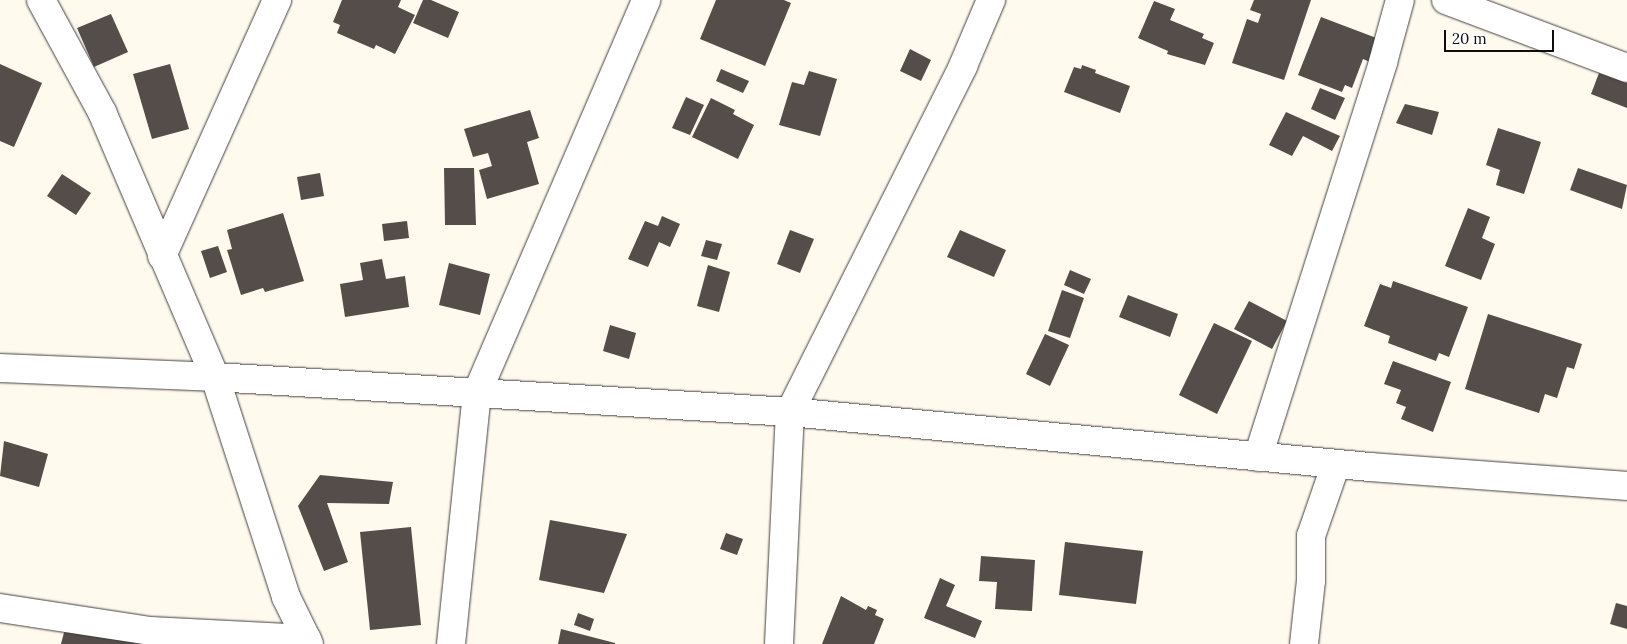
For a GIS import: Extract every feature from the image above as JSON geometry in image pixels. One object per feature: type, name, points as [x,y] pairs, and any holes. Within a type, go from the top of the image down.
[{"type":"street","points":[[0,608],[150,638],[308,642],[286,597],[215,377],[102,112],[41,0]]},
{"type":"street","points":[[162,256],[277,0]]},
{"type":"street","points":[[451,644],[477,393],[646,0]]},
{"type":"street","points":[[779,644],[790,412],[963,66],[991,0]]},
{"type":"street","points":[[1258,457],[1400,0]]},
{"type":"street","points":[[1446,0],[1627,68]]},
{"type":"street","points":[[0,368],[215,377],[790,412],[1336,464],[1627,486]]},
{"type":"street","points":[[1304,644],[1311,581],[1311,536],[1336,464]]},
{"type":"building","points":[[342,0],[401,0],[398,7],[415,15],[395,54],[376,45],[374,49],[337,33],[340,25],[333,22]]},
{"type":"building","points":[[423,0],[431,0],[459,12],[448,38],[413,23]]},
{"type":"building","points":[[716,0],[784,0],[791,3],[765,66],[700,39]]},
{"type":"building","points":[[1254,0],[1311,0],[1284,80],[1232,63],[1247,19],[1258,23],[1261,14],[1250,10]]},
{"type":"building","points":[[1154,1],[1175,9],[1170,20],[1204,34],[1202,38],[1214,43],[1205,65],[1167,54],[1168,51],[1138,38]]},
{"type":"building","points":[[111,14],[128,52],[94,67],[77,28]]},
{"type":"building","points":[[1321,17],[1379,39],[1370,62],[1363,59],[1352,88],[1345,85],[1342,92],[1298,75]]},
{"type":"building","points":[[910,49],[931,60],[921,81],[900,71]]},
{"type":"building","points":[[0,64],[42,83],[14,147],[0,141]]},
{"type":"building","points":[[170,64],[189,129],[152,139],[133,74]]},
{"type":"building","points":[[1082,65],[1096,70],[1095,73],[1130,86],[1120,113],[1064,92],[1074,67],[1081,69]]},
{"type":"building","points":[[721,69],[749,81],[743,93],[716,81]]},
{"type":"building","points":[[809,71],[837,79],[820,136],[779,125],[792,82],[804,85]]},
{"type":"building","points":[[1599,73],[1627,83],[1627,108],[1591,94]]},
{"type":"building","points":[[1320,88],[1345,98],[1335,120],[1311,109]]},
{"type":"building","points":[[686,97],[704,105],[690,135],[672,128]]},
{"type":"building","points":[[711,98],[735,110],[733,114],[754,125],[738,159],[692,137]]},
{"type":"building","points":[[1405,104],[1439,112],[1432,135],[1396,123]]},
{"type":"building","points":[[530,110],[539,138],[527,142],[539,184],[487,199],[479,170],[492,166],[488,153],[473,157],[464,129]]},
{"type":"building","points":[[1286,112],[1340,136],[1332,151],[1303,136],[1292,156],[1269,145]]},
{"type":"building","points":[[1498,128],[1541,142],[1524,194],[1496,185],[1500,170],[1486,165]]},
{"type":"building","points":[[444,168],[474,168],[476,225],[445,225]]},
{"type":"building","points":[[1578,168],[1627,185],[1622,209],[1570,190]]},
{"type":"building","points":[[320,173],[324,196],[301,200],[297,177]]},
{"type":"building","points":[[62,174],[91,193],[76,215],[47,196]]},
{"type":"building","points":[[1468,208],[1490,217],[1482,238],[1495,244],[1481,280],[1445,266]]},
{"type":"building","points":[[283,213],[304,281],[265,292],[263,288],[241,295],[227,250],[232,249],[227,230]]},
{"type":"building","points":[[662,216],[680,224],[670,247],[659,242],[648,267],[628,259],[645,221],[658,226]]},
{"type":"building","points":[[407,221],[409,238],[384,241],[382,224]]},
{"type":"building","points":[[790,230],[814,239],[800,273],[777,264]]},
{"type":"building","points":[[960,230],[1006,250],[994,277],[947,257]]},
{"type":"building","points":[[706,240],[722,244],[717,260],[701,256]]},
{"type":"building","points":[[218,246],[227,272],[210,278],[201,251]]},
{"type":"building","points":[[382,259],[386,279],[405,276],[409,307],[345,317],[340,284],[363,280],[360,263]]},
{"type":"building","points":[[449,263],[490,274],[480,315],[439,305]]},
{"type":"building","points":[[708,265],[730,272],[719,312],[697,306]]},
{"type":"building","points":[[1070,270],[1091,279],[1084,294],[1064,285]]},
{"type":"building","points":[[1393,281],[1468,307],[1449,357],[1439,353],[1436,361],[1388,343],[1390,336],[1364,326],[1380,284],[1391,288]]},
{"type":"building","points":[[1062,290],[1084,298],[1070,338],[1048,331]]},
{"type":"building","points":[[1128,295],[1178,314],[1170,337],[1119,317]]},
{"type":"building","points":[[1249,301],[1287,321],[1272,349],[1234,329]]},
{"type":"building","points":[[1488,314],[1582,344],[1574,369],[1567,367],[1557,398],[1545,394],[1539,413],[1465,389]]},
{"type":"building","points":[[1214,323],[1252,341],[1217,414],[1179,395]]},
{"type":"building","points":[[610,325],[636,333],[629,359],[603,351]]},
{"type":"building","points":[[1045,334],[1069,345],[1050,386],[1026,374]]},
{"type":"building","points":[[1393,361],[1451,382],[1433,432],[1401,419],[1406,407],[1396,403],[1401,390],[1384,384]]},
{"type":"building","points":[[4,441],[48,454],[39,487],[0,476]]},
{"type":"building","points":[[320,475],[393,482],[389,504],[327,503],[348,562],[324,571],[298,506]]},
{"type":"building","points":[[550,520],[627,534],[604,593],[539,580]]},
{"type":"building","points":[[411,527],[421,625],[370,630],[360,532]]},
{"type":"building","points":[[726,533],[743,539],[737,555],[720,549]]},
{"type":"building","points":[[1065,542],[1143,551],[1136,604],[1059,595]]},
{"type":"building","points":[[981,556],[1035,560],[1032,611],[995,609],[997,582],[979,581]]},
{"type":"building","points":[[940,578],[955,585],[946,606],[982,621],[975,638],[924,618]]},
{"type":"building","points":[[841,596],[866,610],[868,606],[877,610],[875,615],[884,619],[874,644],[822,644]]},
{"type":"building","points":[[1616,603],[1627,606],[1627,629],[1610,624]]},
{"type":"building","points":[[578,613],[594,619],[590,631],[574,625]]},
{"type":"building","points":[[66,625],[142,640],[141,644],[61,644]]},
{"type":"building","points":[[561,629],[615,643],[615,644],[558,644]]}]
